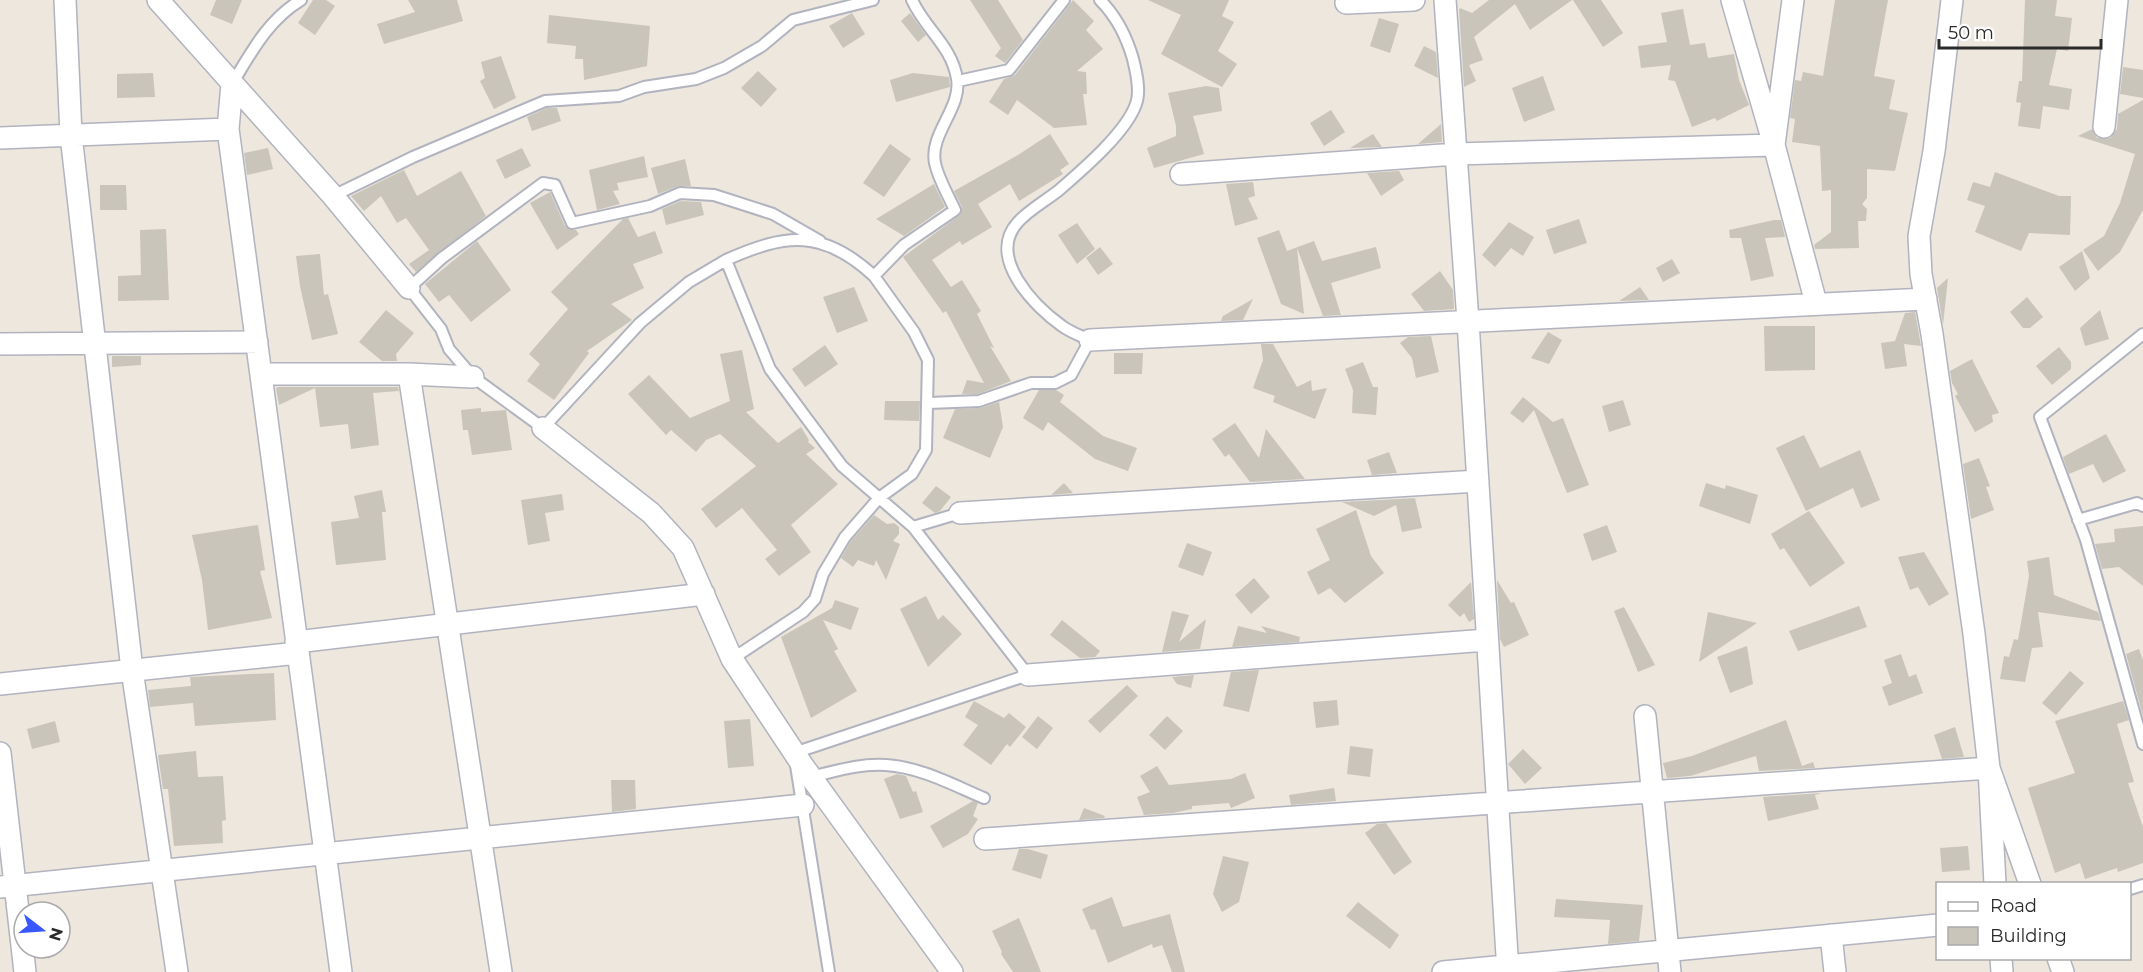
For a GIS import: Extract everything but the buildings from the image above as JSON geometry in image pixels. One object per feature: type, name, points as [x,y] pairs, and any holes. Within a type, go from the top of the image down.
[{"type":"street","points":[[64,0],[71,135],[132,670],[177,972]]},
{"type":"street","points":[[158,0],[333,196],[409,288]]},
{"type":"street","points":[[1346,3],[1414,0]]},
{"type":"street","points":[[1445,0],[1468,321],[1508,969]]},
{"type":"street","points":[[1732,0],[1816,303]]},
{"type":"street","points":[[1774,145],[1793,0]]},
{"type":"street","points":[[1952,0],[1934,151],[1919,236],[1921,274],[1974,634],[1989,768],[1995,882]]},
{"type":"street","points":[[2104,127],[2117,0]]},
{"type":"street","points":[[232,84],[228,129],[341,972]]},
{"type":"street","points":[[0,138],[228,129]]},
{"type":"street","points":[[1181,174],[1456,154],[1774,145]]},
{"type":"street","points":[[1090,340],[1926,298]]},
{"type":"street","points":[[0,344],[257,342]]},
{"type":"street","points":[[261,374],[409,374],[473,377]]},
{"type":"street","points":[[409,374],[501,972]]},
{"type":"street","points":[[543,428],[651,513],[683,548],[732,659],[794,753],[952,972]]},
{"type":"street","points":[[960,513],[1478,481]]},
{"type":"street","points":[[0,684],[132,670],[446,625],[704,594]]},
{"type":"street","points":[[1028,675],[1487,639]]},
{"type":"street","points":[[1645,716],[1670,972]]},
{"type":"street","points":[[0,753],[8,886],[25,972]]},
{"type":"street","points":[[985,839],[1989,768]]},
{"type":"street","points":[[1989,768],[2029,882]]},
{"type":"street","points":[[8,886],[803,805]]},
{"type":"street","points":[[1443,972],[1508,969],[1936,925]]},
{"type":"street","points":[[1831,936],[1835,972]]},
{"type":"lane","points":[[232,84],[266,29],[285,10],[301,0]]},
{"type":"lane","points":[[333,196],[413,157],[545,100],[619,96],[644,87],[696,79],[724,68],[762,46],[793,20],[873,0]]},
{"type":"lane","points":[[874,276],[904,245],[955,210],[935,162],[936,149],[954,101],[958,81],[947,49],[916,9],[912,0]]},
{"type":"lane","points":[[958,81],[1009,70],[1064,0]]},
{"type":"lane","points":[[929,403],[979,401],[1031,382],[1055,384],[1071,375],[1090,340],[1064,328],[1041,310],[1021,285],[1007,256],[1009,238],[1018,223],[1060,189],[1121,129],[1137,103],[1136,73],[1127,40],[1100,0]]},
{"type":"lane","points":[[732,659],[803,612],[815,599],[823,574],[845,537],[879,498],[912,474],[926,450],[929,403],[928,360],[914,332],[874,276],[852,256],[773,214],[714,195],[680,193],[650,206],[572,223],[555,184],[543,183],[442,258],[409,288],[441,329],[449,349],[473,377],[543,428],[640,323],[689,282],[726,260],[757,246],[775,242],[820,241]]},
{"type":"lane","points":[[726,260],[770,369],[842,466],[913,527],[1028,675],[794,753],[829,972]]},
{"type":"lane","points":[[2143,334],[2040,417],[2078,520],[2138,704],[2143,744]]},
{"type":"lane","points":[[2078,520],[2141,502]]},
{"type":"lane","points":[[913,527],[960,513]]},
{"type":"lane","points":[[812,777],[855,767],[886,765],[918,771],[984,798]]}]
